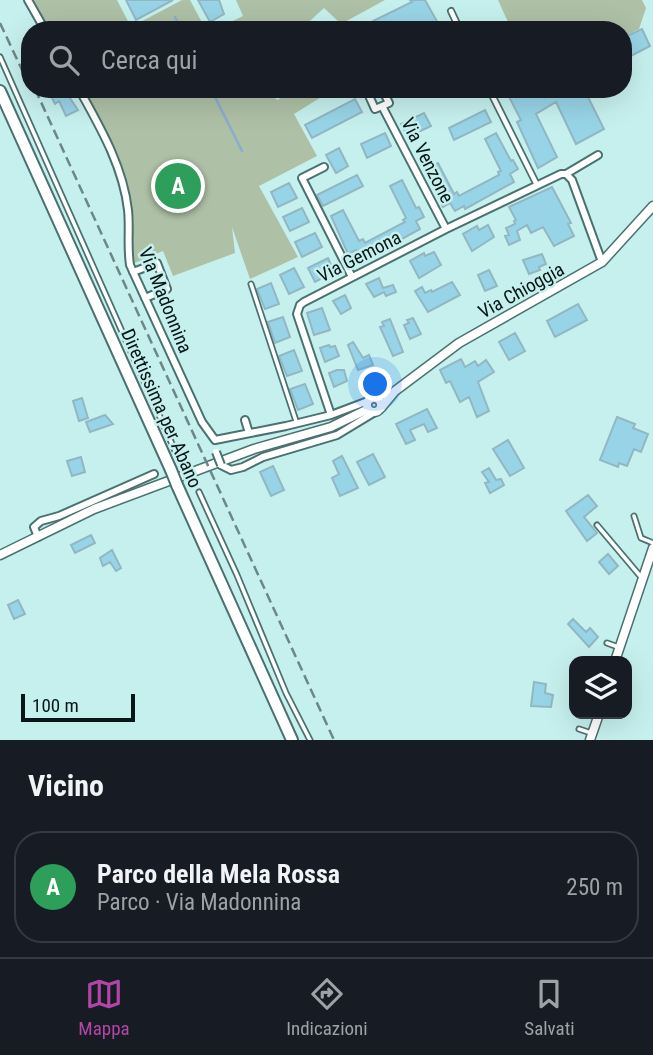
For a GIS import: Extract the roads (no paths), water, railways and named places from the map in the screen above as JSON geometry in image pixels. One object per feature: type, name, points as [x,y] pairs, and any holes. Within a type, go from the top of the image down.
[{"type":"highway","name":"Direttissima per Abano","points":[[0,91],[292,740]]},
{"type":"street","points":[[28,0],[40,21]]},
{"type":"street","points":[[451,11],[456,21]]},
{"type":"street","name":"Via Madonnina","points":[[84,98],[115,157],[124,186],[128,213],[127,245],[133,272],[202,422],[215,440]]},
{"type":"street","name":"Via Venzone","points":[[370,98],[376,109],[388,103],[386,98]]},
{"type":"street","points":[[494,98],[537,185]]},
{"type":"street","name":"Via Venzone","points":[[382,106],[446,229]]},
{"type":"street","name":"Via Gemona","points":[[331,415],[297,310],[304,302],[446,229],[555,176],[566,174],[598,155]]},
{"type":"street","points":[[324,167],[302,177],[352,277]]},
{"type":"street","points":[[566,174],[572,180],[602,262]]},
{"type":"street","name":"Via Chioggia","points":[[373,406],[215,440],[214,445],[221,464],[231,470],[262,457],[337,435],[459,343],[602,262],[653,206]]},
{"type":"street","points":[[133,272],[157,264],[167,289],[145,298]]},
{"type":"street","name":"Via Chioggia","points":[[0,555],[94,509],[254,449],[331,427],[373,406]]},
{"type":"street","points":[[246,420],[249,433]]},
{"type":"street","name":"Via Chioggia","points":[[38,537],[34,527],[41,521],[59,516],[154,474]]},
{"type":"street","points":[[617,656],[653,545]]},
{"type":"street","points":[[591,737],[596,719]]},
{"type":"lane","points":[[0,57],[176,453]]},
{"type":"lane","points":[[251,284],[297,424]]},
{"type":"lane","points":[[199,492],[286,693],[310,740]]},
{"type":"lane","points":[[634,516],[641,538],[653,545]]},
{"type":"lane","points":[[597,525],[642,578]]},
{"type":"lane","points":[[607,643],[620,648]]},
{"type":"lane","points":[[579,729],[591,737]]},
{"type":"waterway","points":[[175,17],[177,21]]},
{"type":"waterway","points":[[216,98],[242,151]]},
{"type":"railway","points":[[0,23],[21,68]]},
{"type":"railway","points":[[39,98],[334,740]]},
{"type":"place","name":"Parco della Mela Rossa","points":[[178,186]]}]
